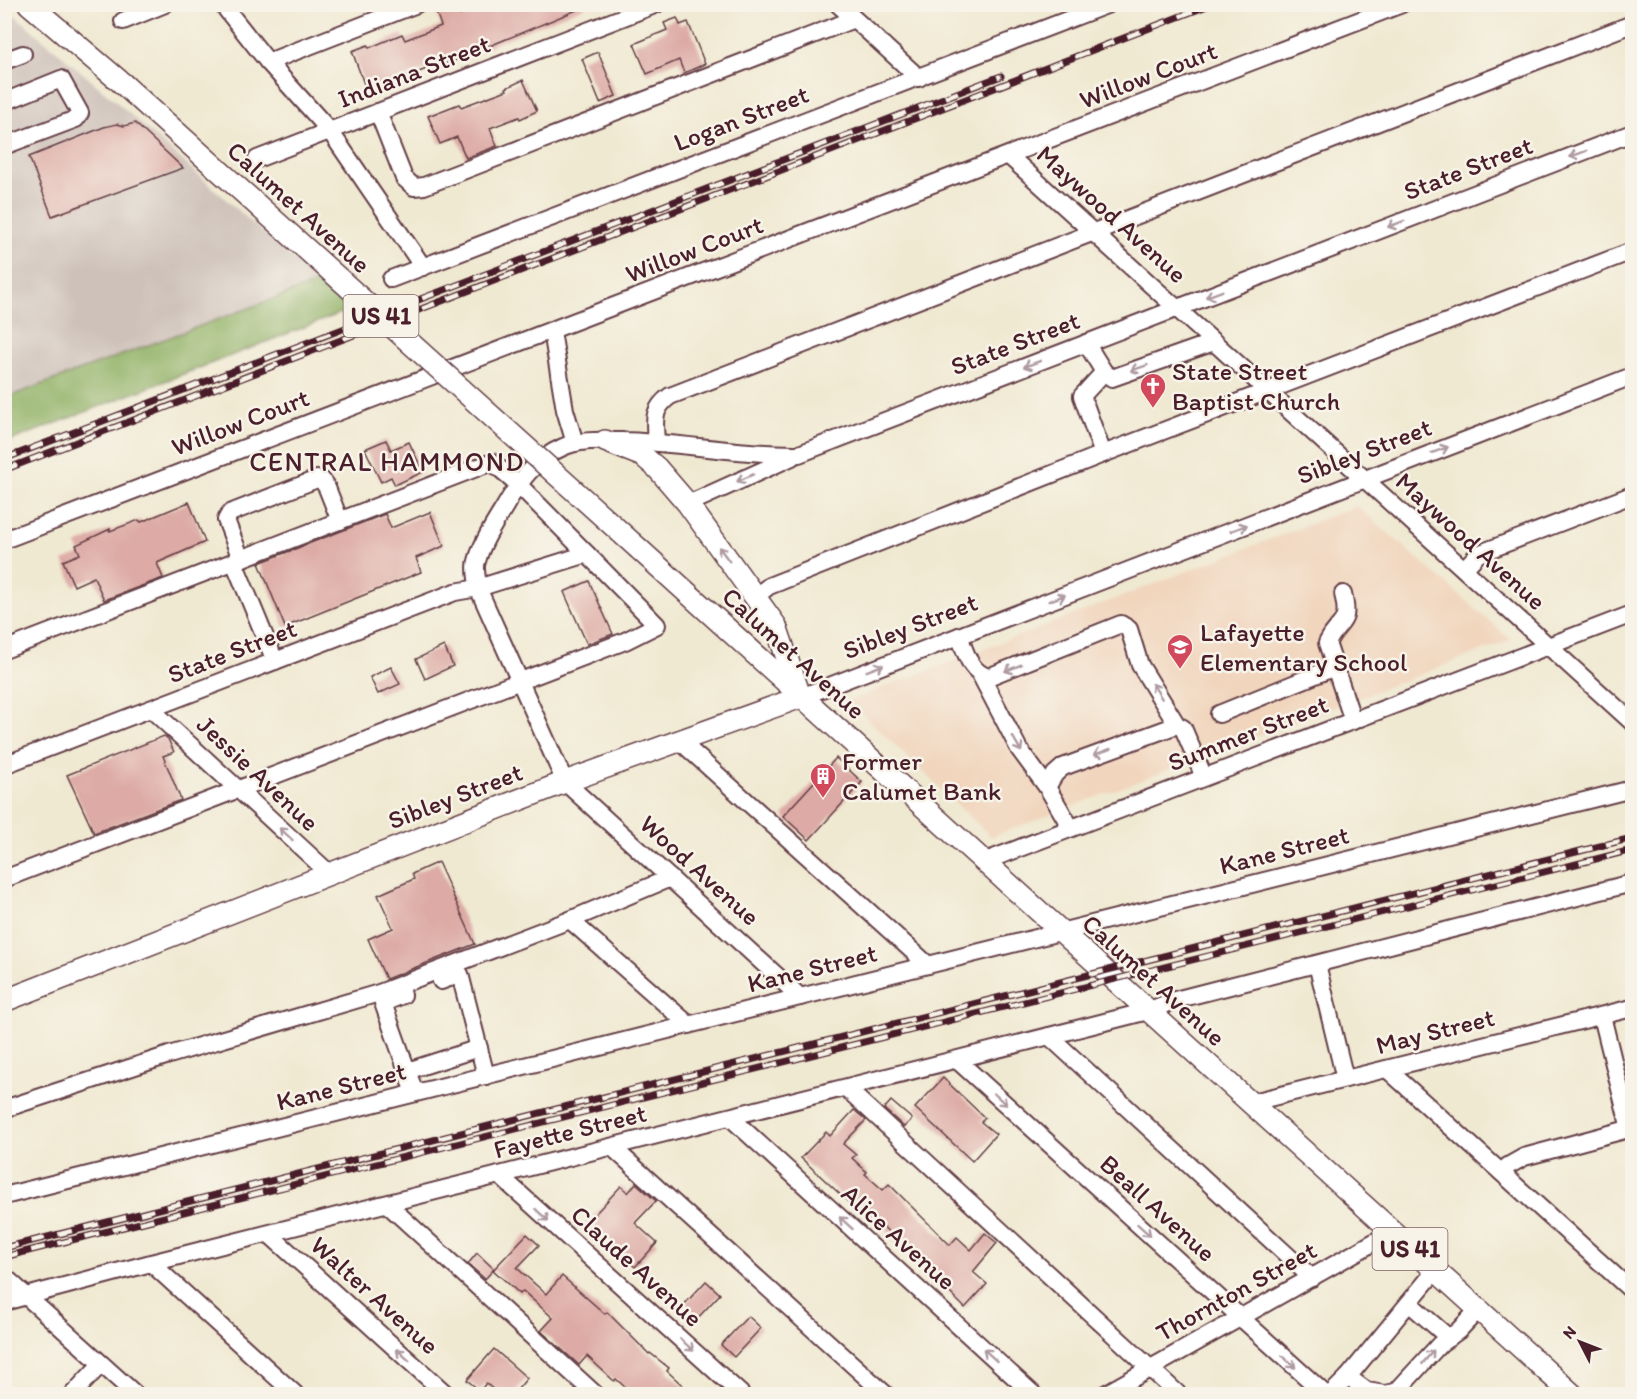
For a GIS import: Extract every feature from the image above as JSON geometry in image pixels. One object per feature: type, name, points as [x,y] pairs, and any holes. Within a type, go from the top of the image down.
[{"type":"main road","name":"Calumet Avenue","points":[[29,4],[123,84],[639,549],[1572,1395]]},
{"type":"main road","points":[[604,441],[643,456],[657,468],[688,504],[776,626],[801,697]]},
{"type":"main road","name":"Sibley Street","points":[[4,1001],[565,782],[801,697]]},
{"type":"street","points":[[123,21],[165,4]]},
{"type":"street","points":[[222,4],[268,62],[330,131],[423,267]]},
{"type":"street","points":[[268,62],[417,4]]},
{"type":"street","name":"Indiana Street","points":[[257,159],[657,4]]},
{"type":"street","points":[[838,4],[919,78]]},
{"type":"street","name":"Logan Street","points":[[391,279],[1109,4]]},
{"type":"street","name":"Willow Court","points":[[4,540],[1402,4]]},
{"type":"street","points":[[378,112],[404,178],[411,185],[420,187],[854,19]]},
{"type":"street","points":[[656,442],[656,411],[670,396],[1632,24]]},
{"type":"street","points":[[4,61],[22,54]]},
{"type":"street","points":[[4,102],[61,79],[80,113],[76,119],[4,146]]},
{"type":"street","name":"State Street","points":[[478,588],[476,562],[518,484],[532,468],[553,453],[575,443],[656,442],[768,455],[799,454],[1632,133]]},
{"type":"street","name":"Maywood Avenue","points":[[1010,156],[1549,646],[1629,714]]},
{"type":"street","points":[[755,597],[770,586],[1104,454],[1632,251]]},
{"type":"street","points":[[552,331],[565,410],[575,443]]},
{"type":"street","points":[[1086,343],[1104,372],[1112,378],[1214,342]]},
{"type":"street","points":[[1104,372],[1082,396],[1104,454]]},
{"type":"street","name":"Sibley Street","points":[[801,697],[1632,376]]},
{"type":"street","points":[[688,504],[799,454]]},
{"type":"street","points":[[4,650],[492,462],[518,484],[657,625],[625,641],[4,879]]},
{"type":"street","points":[[274,662],[226,520],[230,513],[241,508],[322,480],[340,521]]},
{"type":"street","points":[[1464,569],[1478,554],[1632,495]]},
{"type":"street","name":"State Street","points":[[4,765],[455,592],[478,588],[587,554]]},
{"type":"street","points":[[478,588],[565,782]]},
{"type":"street","points":[[1343,594],[1347,610],[1344,621],[1327,643],[1353,720]]},
{"type":"street","name":"Summer Street","points":[[983,862],[1632,614]]},
{"type":"street","points":[[980,674],[988,677],[994,676],[1121,624],[1129,629],[1140,665],[1177,725],[1183,728],[1204,777]]},
{"type":"street","points":[[959,636],[971,666],[980,674],[1019,748],[1047,787],[1071,828]]},
{"type":"street","points":[[1219,714],[1335,667]]},
{"type":"street","name":"Jessie Avenue","points":[[151,710],[330,874]]},
{"type":"street","points":[[1047,787],[1055,774],[1063,767],[1177,725]]},
{"type":"street","points":[[680,741],[928,965]]},
{"type":"street","name":"Wood Avenue","points":[[565,782],[800,997]]},
{"type":"street","name":"Kane Street","points":[[4,1196],[1632,789]]},
{"type":"street","points":[[4,1109],[169,1055],[381,998],[459,968],[670,878]]},
{"type":"street","name":"Fayette Street","points":[[4,1302],[1148,1011],[1175,1000],[1632,883]]},
{"type":"street","points":[[570,920],[689,1025]]},
{"type":"street","points":[[1317,964],[1346,1079]]},
{"type":"street","points":[[459,968],[486,1076]]},
{"type":"street","points":[[381,998],[415,1094]]},
{"type":"street","name":"May Street","points":[[1249,1103],[1632,1008]]},
{"type":"street","points":[[1501,1172],[1524,1157],[1632,1129],[1602,1016]]},
{"type":"street","points":[[1049,1036],[1312,1278]]},
{"type":"street","points":[[407,1071],[479,1048]]},
{"type":"street","name":"Beall Avenue","points":[[957,1060],[1325,1395]]},
{"type":"street","points":[[1388,1069],[1632,1291]]},
{"type":"street","points":[[846,1088],[1178,1395]]},
{"type":"street","name":"Alice Avenue","points":[[731,1118],[1033,1395]]},
{"type":"street","points":[[612,1147],[885,1395]]},
{"type":"street","name":"Claude Avenue","points":[[499,1175],[741,1395]]},
{"type":"street","points":[[387,1204],[596,1395]]},
{"type":"street","name":"Thornton Street","points":[[1105,1395],[1392,1232]]},
{"type":"street","name":"Walter Avenue","points":[[269,1234],[446,1395]]},
{"type":"street","points":[[151,1263],[295,1395]]},
{"type":"street","points":[[1331,1395],[1435,1270]]},
{"type":"street","points":[[4,1276],[135,1395]]},
{"type":"street","points":[[1409,1303],[1449,1338]]},
{"type":"street","points":[[1348,1377],[1367,1391],[1384,1394],[1396,1392],[1440,1344],[1478,1310]]},
{"type":"street","points":[[73,1395],[101,1364]]},
{"type":"shaded area","points":[[5,7],[113,99],[319,282],[5,398]]},
{"type":"shaded area","name":"Lafayette Elementary School","points":[[1357,506],[1511,640],[991,837],[849,701]]},
{"type":"green space","points":[[319,282],[349,310],[5,443],[5,398]]},
{"type":"building","points":[[454,4],[460,15],[485,4],[589,5],[438,67],[437,65],[367,92],[352,51],[368,45],[369,48],[402,34],[405,40],[441,26],[436,12]]},
{"type":"building","points":[[677,18],[680,25],[688,22],[705,64],[684,73],[679,60],[647,74],[634,44],[667,30],[664,23]]},
{"type":"building","points":[[598,52],[616,96],[600,103],[582,59]]},
{"type":"building","points":[[523,80],[537,111],[490,128],[497,146],[466,158],[457,137],[440,144],[428,116],[507,90],[506,88]]},
{"type":"building","points":[[135,123],[183,168],[52,216],[29,157],[104,127]]},
{"type":"building","points":[[386,440],[391,450],[409,442],[423,472],[395,485],[391,477],[381,482],[365,449]]},
{"type":"building","points":[[189,502],[205,542],[157,563],[163,578],[104,600],[94,577],[74,586],[63,561],[80,554],[76,545],[110,529],[110,531],[139,520],[141,522]]},
{"type":"building","points":[[430,512],[444,546],[416,558],[421,572],[285,627],[259,563],[385,514],[391,528]]},
{"type":"building","points":[[589,581],[613,634],[587,644],[564,592]]},
{"type":"building","points":[[444,646],[453,666],[425,679],[416,659]]},
{"type":"building","points":[[391,667],[400,684],[378,694],[370,677]]},
{"type":"building","points":[[164,736],[168,739],[174,752],[163,756],[181,800],[94,833],[67,775]]},
{"type":"building","name":"Former Calumet Bank","points":[[836,758],[862,782],[809,840],[783,816]]},
{"type":"building","points":[[438,862],[475,944],[386,979],[368,939],[393,928],[378,895],[414,879],[412,874]]},
{"type":"building","points":[[943,1078],[985,1118],[981,1122],[996,1134],[972,1161],[915,1108]]},
{"type":"building","points":[[891,1101],[912,1119],[904,1127],[884,1109]]},
{"type":"building","points":[[854,1110],[866,1120],[843,1144],[856,1155],[852,1158],[867,1172],[865,1174],[883,1190],[889,1184],[950,1245],[957,1237],[971,1250],[985,1233],[997,1243],[973,1272],[987,1284],[965,1308],[940,1283],[942,1281],[909,1249],[906,1252],[890,1237],[892,1235],[860,1205],[856,1209],[801,1158],[826,1132],[830,1136]]},
{"type":"building","points":[[636,1183],[656,1201],[635,1223],[657,1243],[635,1267],[600,1234],[594,1240],[582,1228],[621,1186],[628,1193]]},
{"type":"building","points":[[527,1234],[539,1245],[517,1268],[546,1294],[562,1276],[605,1314],[607,1312],[649,1354],[669,1368],[667,1371],[693,1395],[634,1395],[616,1379],[614,1381],[587,1356],[579,1365],[541,1331],[553,1318],[523,1291],[520,1294],[493,1270]]},
{"type":"building","points":[[477,1253],[494,1269],[485,1279],[468,1264]]},
{"type":"building","points":[[706,1281],[720,1294],[694,1322],[680,1309]]},
{"type":"building","points":[[748,1316],[761,1328],[734,1357],[721,1345]]},
{"type":"building","points":[[494,1349],[527,1378],[513,1395],[499,1395],[486,1383],[480,1391],[467,1380]]},
{"type":"railway","points":[[4,470],[1212,4]]},
{"type":"railway","points":[[4,459],[1001,76]]},
{"type":"railway","points":[[4,1248],[1632,838]]},
{"type":"railway","points":[[4,1257],[1632,850]]},
{"type":"place","name":"State Street Baptist Church","points":[[1153,409]]},
{"type":"place","name":"Lafayette Elementary School","points":[[1180,670]]},
{"type":"place","name":"Former Calumet Bank","points":[[823,799]]},
{"type":"district","name":"CENTRAL HAMMOND","points":[[387,462]]}]
